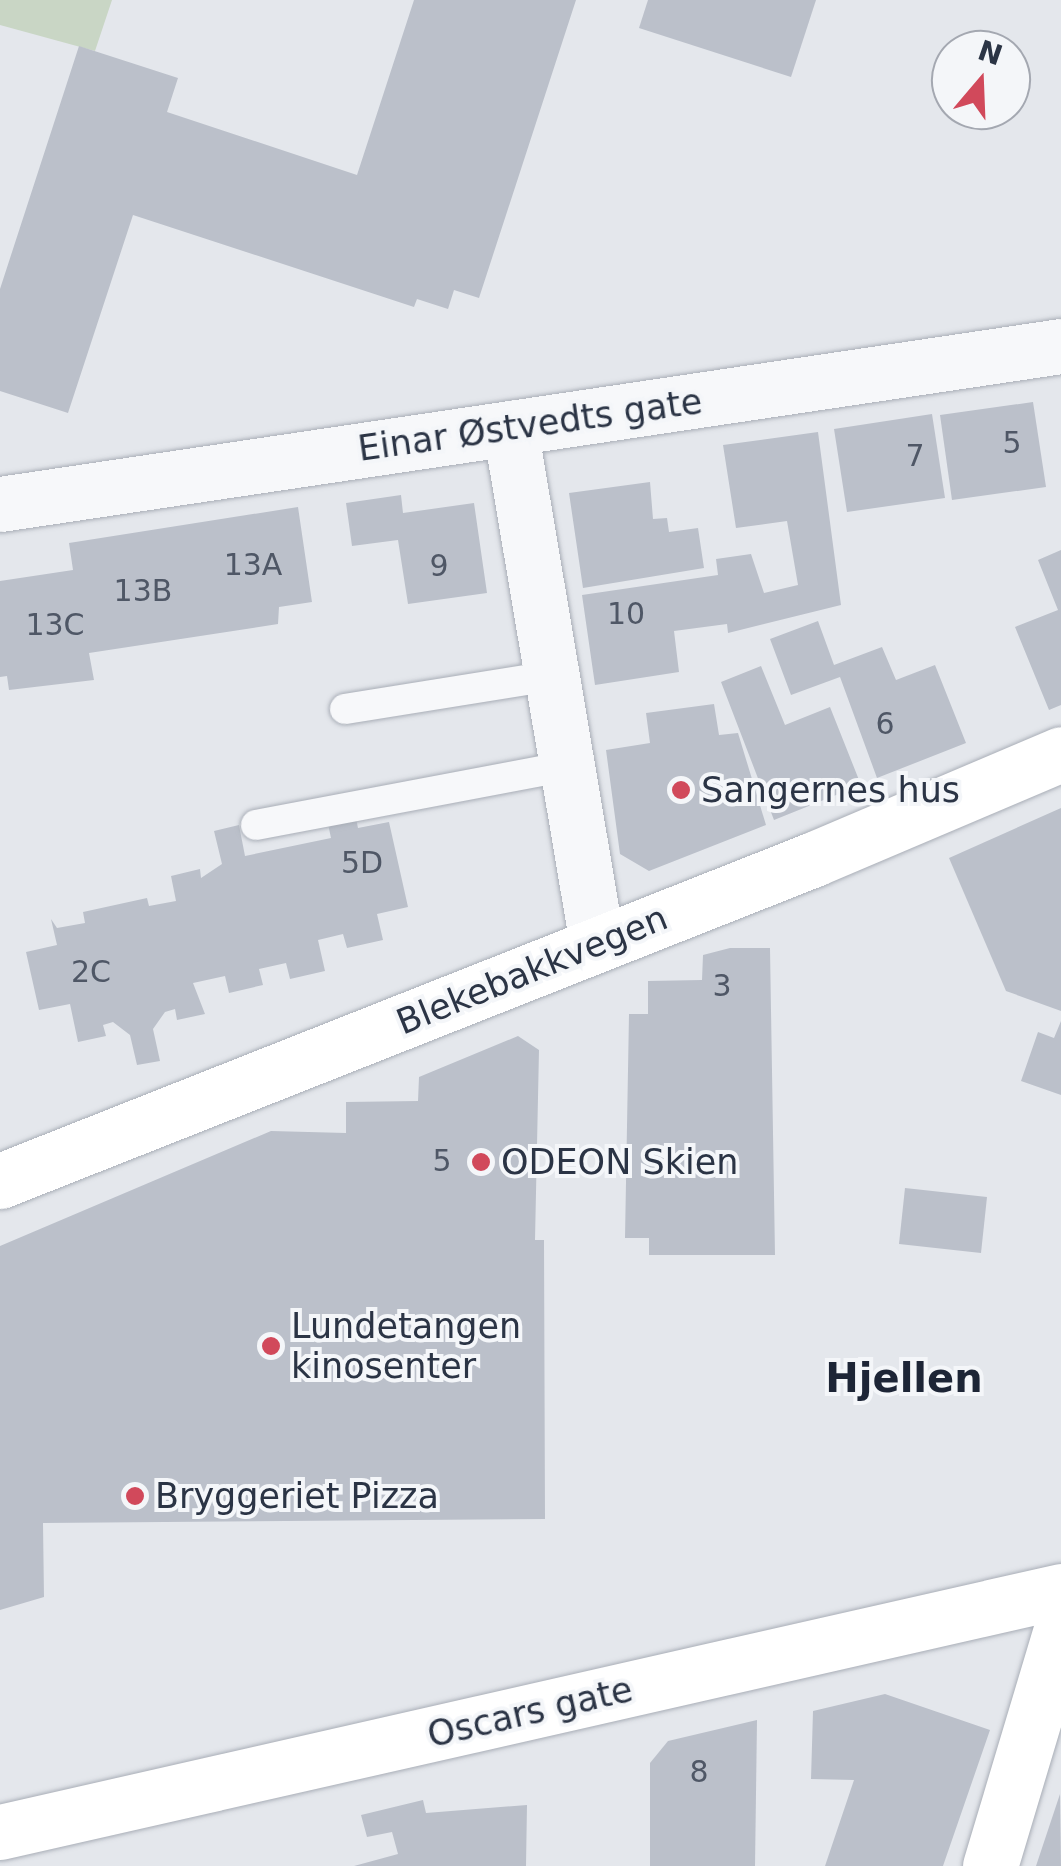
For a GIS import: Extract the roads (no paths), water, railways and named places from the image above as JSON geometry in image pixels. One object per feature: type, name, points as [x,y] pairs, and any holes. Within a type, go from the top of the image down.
[{"type":"street","name":"Einar Østvedts gate","points":[[0,504],[1061,346]]},
{"type":"street","points":[[510,428],[598,944]]},
{"type":"street","name":"Blekebakkvegen","points":[[0,1181],[598,944],[1061,754]]},
{"type":"street","name":"Oscars gate","points":[[0,1832],[1061,1591]]},
{"type":"street","points":[[990,1866],[1061,1629]]},
{"type":"lane","points":[[345,709],[552,676]]},
{"type":"lane","points":[[256,825],[567,766]]},
{"type":"place","name":"Sangernes hus","points":[[681,790]]},
{"type":"place","name":"ODEON Skien","points":[[481,1162]]},
{"type":"place","name":"Lundetangen kinosenter","points":[[271,1346]]},
{"type":"place","name":"Bryggeriet Pizza","points":[[135,1496]]},
{"type":"district","name":"Hjellen","points":[[904,1378]]}]
